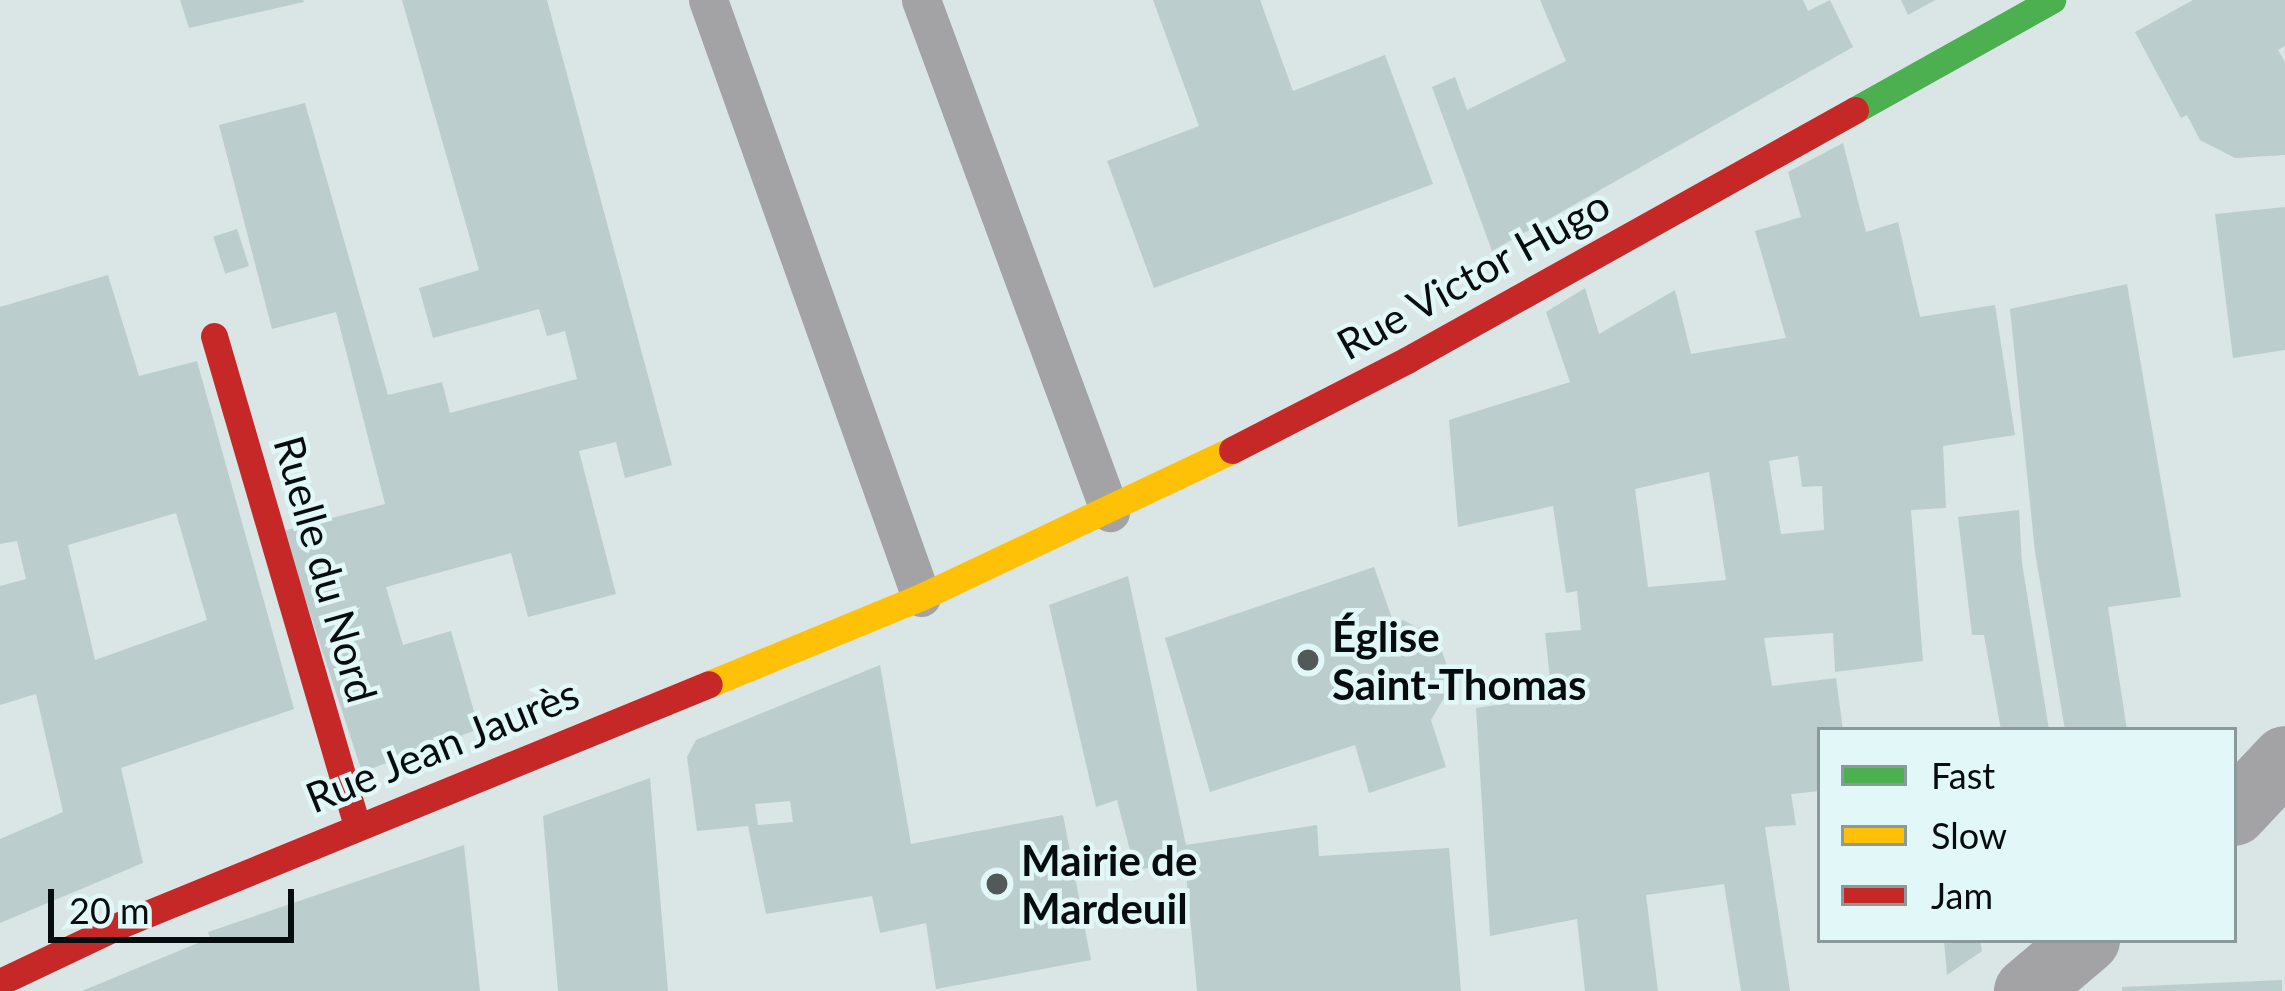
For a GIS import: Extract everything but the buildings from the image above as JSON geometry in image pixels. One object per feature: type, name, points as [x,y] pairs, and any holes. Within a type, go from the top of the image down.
[{"type":"street","name":"Rue Victor Hugo","points":[[921,597],[1111,512],[1407,360],[2052,0]]},
{"type":"street","name":"Ruelle du Nord","points":[[214,336],[357,826]]},
{"type":"street","name":"Rue Jean Jaurès","points":[[0,982],[120,925],[921,597]]},
{"type":"street","points":[[2237,810],[2285,759]]},
{"type":"street","points":[[2027,991],[2083,943]]},
{"type":"lane","points":[[708,0],[921,597]]},
{"type":"lane","points":[[921,0],[1111,512]]},
{"type":"traffic: fast","points":[[1855,110],[2052,0]]},
{"type":"traffic: slow","points":[[709,684],[921,597],[1232,450]]},
{"type":"traffic: jam","points":[[1232,450],[1407,360],[1855,110]]},
{"type":"traffic: jam","points":[[214,336],[357,826]]},
{"type":"traffic: jam","points":[[0,982],[120,925],[709,684]]},
{"type":"place","name":"Église Saint-Thomas","points":[[1308,660]]},
{"type":"place","name":"Mairie de Mardeuil","points":[[997,884]]}]
